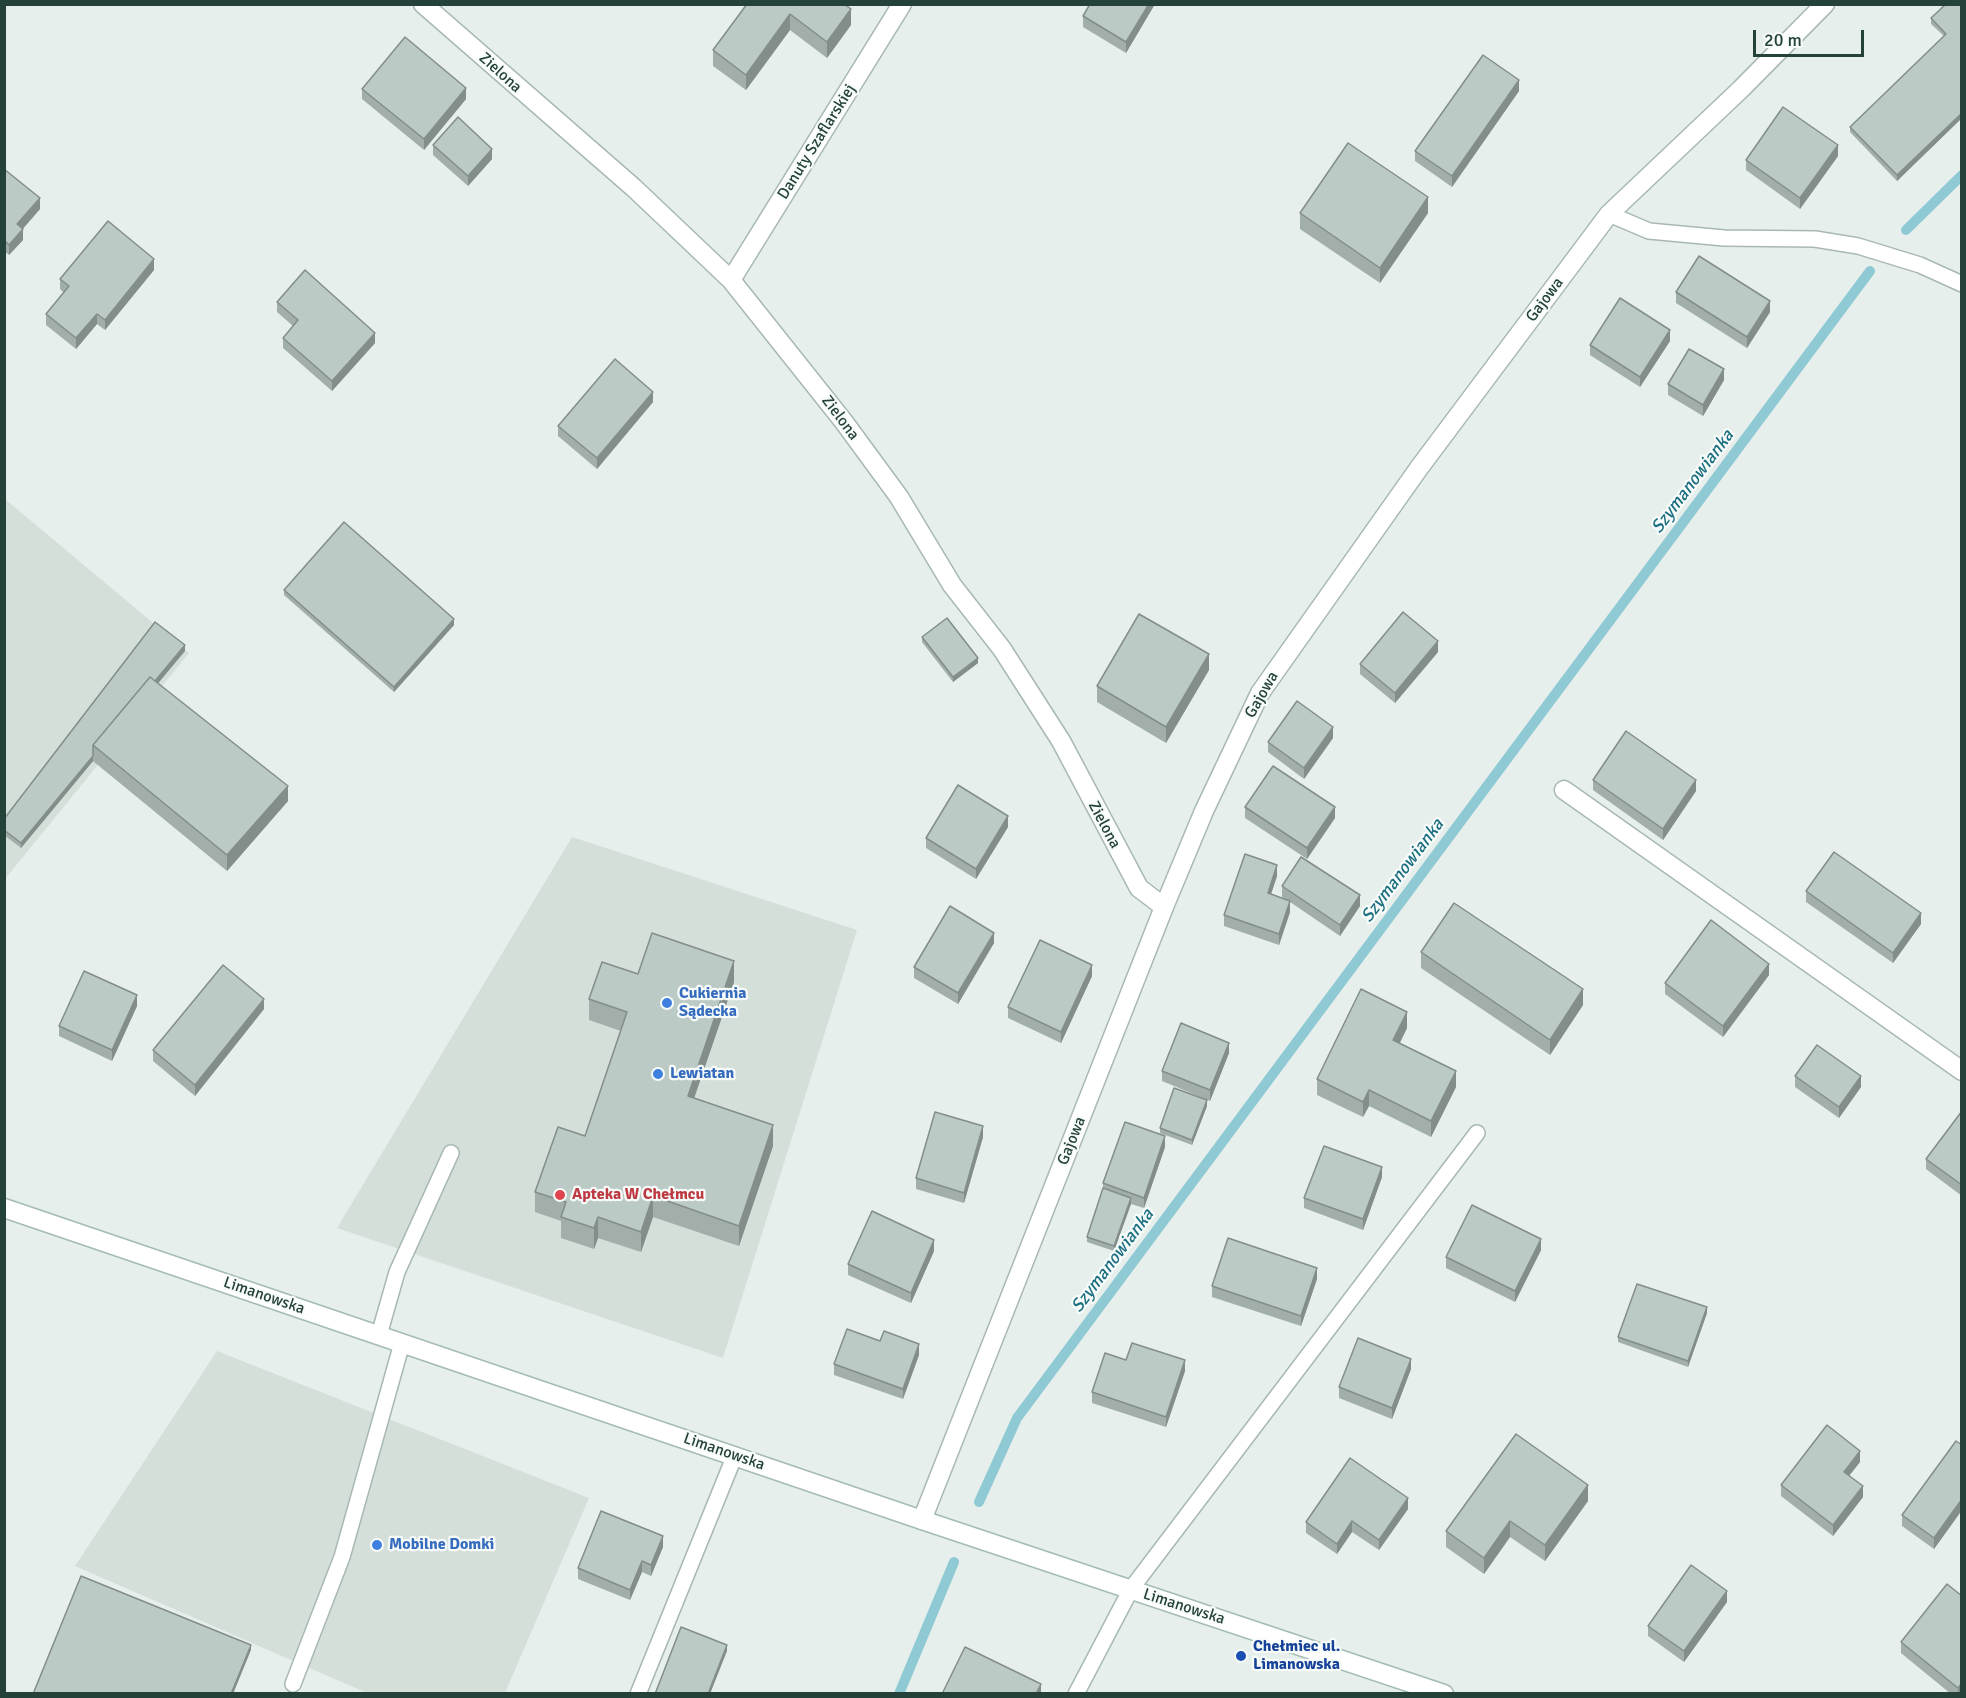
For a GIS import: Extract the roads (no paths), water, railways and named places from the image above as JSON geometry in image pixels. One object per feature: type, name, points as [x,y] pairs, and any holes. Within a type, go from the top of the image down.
[{"type":"street","name":"Zielona","points":[[423,4],[634,188],[731,280],[844,422],[899,497],[952,585],[1002,649],[1061,741],[1139,888],[1164,907]]},
{"type":"street","name":"Danuty Szaflarskiej","points":[[731,280],[902,4]]},
{"type":"street","name":"Gajowa","points":[[922,1520],[1164,907],[1204,811],[1260,693],[1419,468],[1609,214],[1741,89],[1825,4]]},
{"type":"street","points":[[1564,790],[1962,1071]]},
{"type":"street","name":"Limanowska","points":[[4,1208],[922,1520],[1444,1694]]},
{"type":"lane","points":[[1609,214],[1649,231],[1724,238],[1815,239],[1858,246],[1920,265],[1962,284]]},
{"type":"lane","points":[[1076,1694],[1131,1589],[1477,1133]]},
{"type":"lane","points":[[379,1335],[397,1272],[451,1153]]},
{"type":"lane","points":[[293,1684],[342,1557],[402,1343]]},
{"type":"lane","points":[[638,1694],[735,1455]]},
{"type":"waterway","name":"Szymanowianka","points":[[1906,230],[1962,175]]},
{"type":"waterway","name":"Szymanowianka","points":[[979,1502],[1017,1418],[1870,271]]},
{"type":"waterway","name":"Szymanowianka","points":[[899,1694],[954,1562]]},
{"type":"place","name":"Cukiernia Sądecka","points":[[667,1003]]},
{"type":"place","name":"Lewiatan","points":[[658,1074]]},
{"type":"place","name":"Apteka W Chełmcu","points":[[560,1195]]},
{"type":"place","name":"Mobilne Domki","points":[[377,1545]]},
{"type":"place","name":"Chełmiec ul. Limanowska","points":[[1241,1656]]}]
